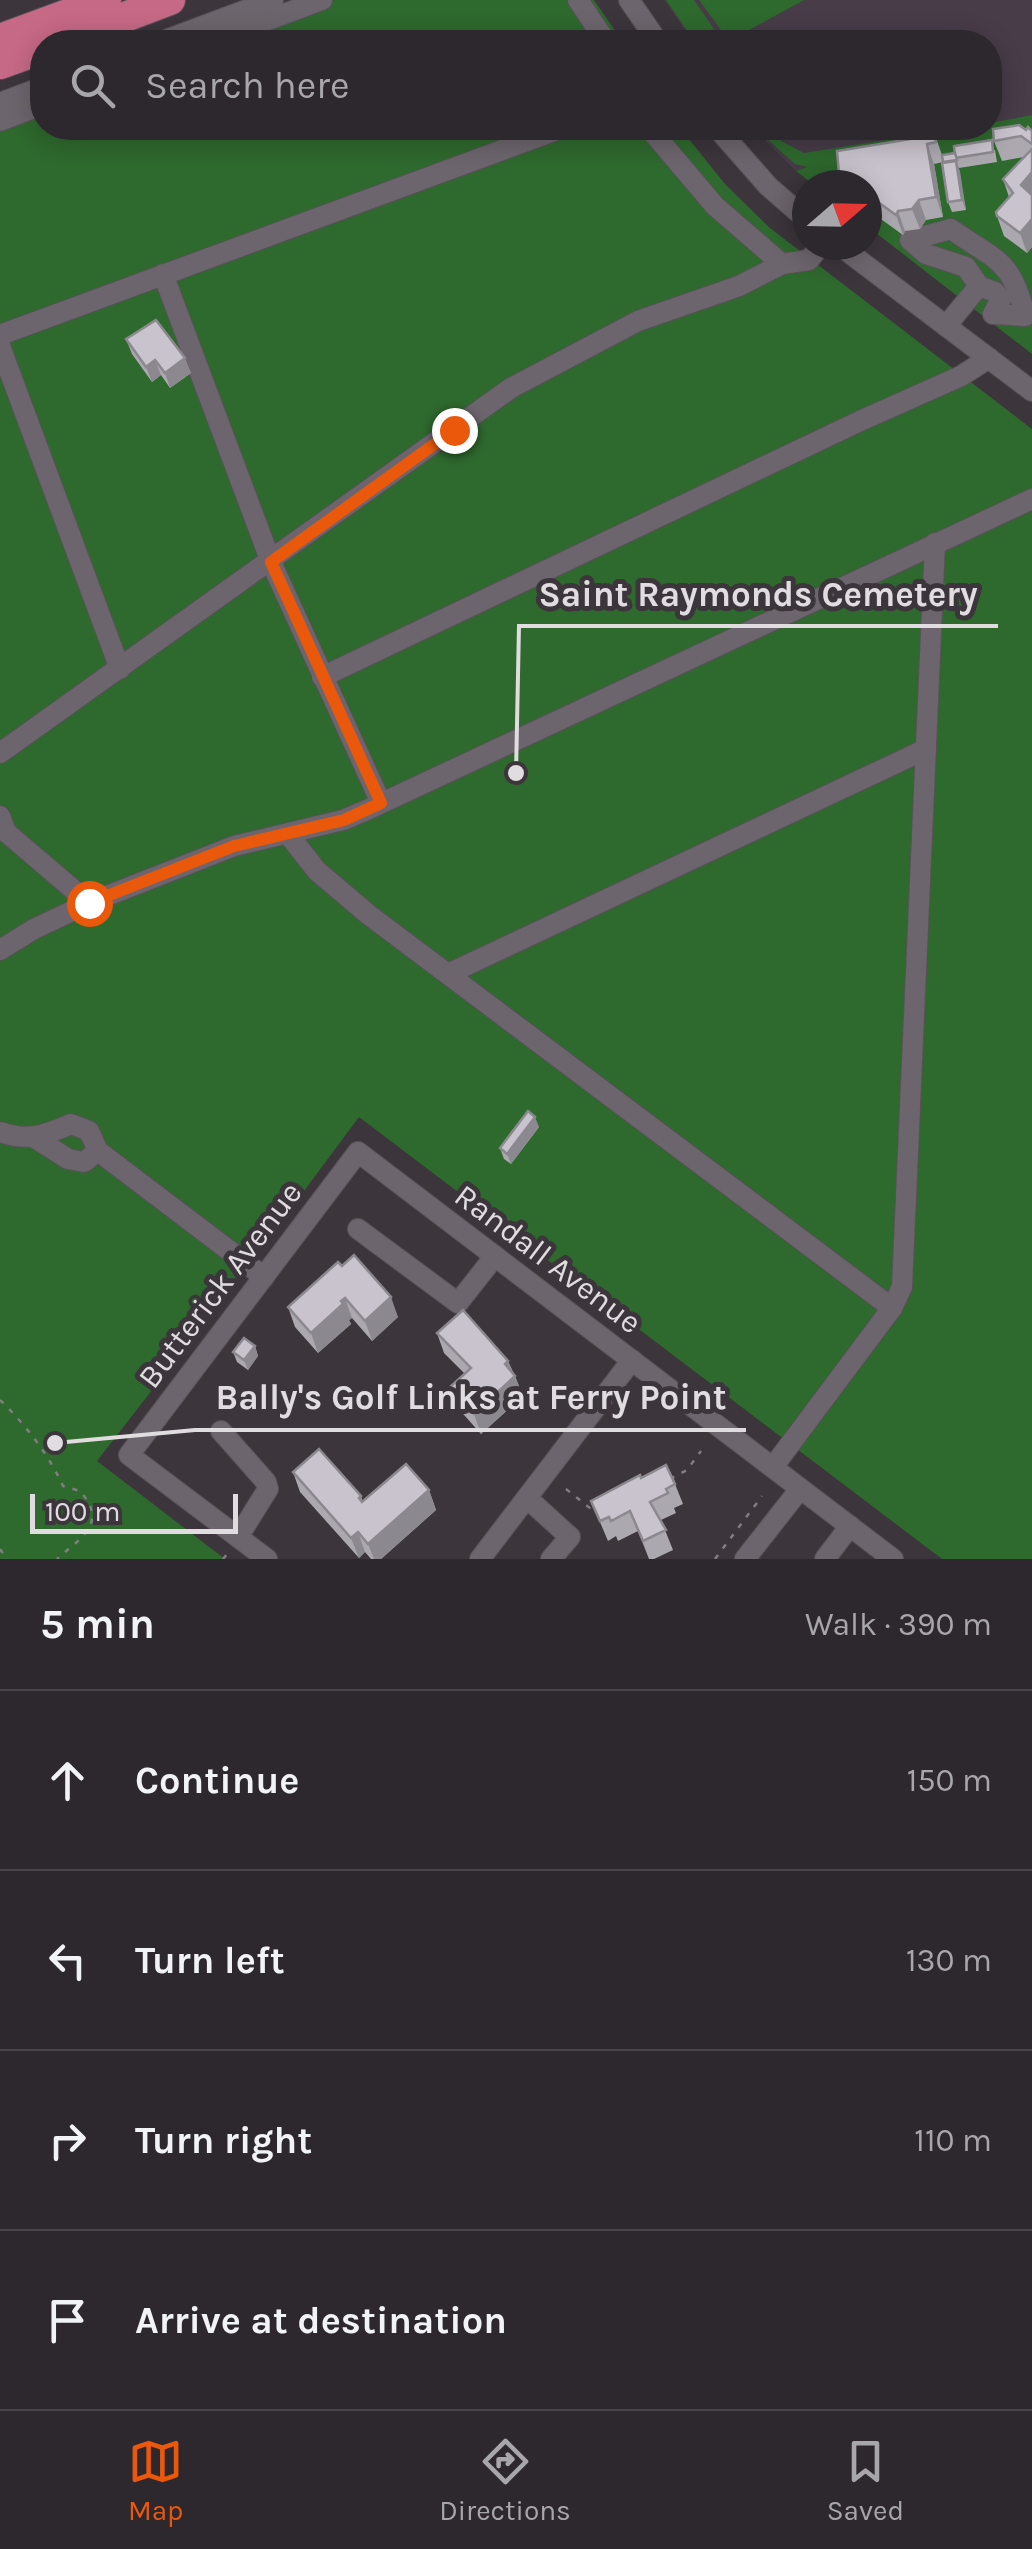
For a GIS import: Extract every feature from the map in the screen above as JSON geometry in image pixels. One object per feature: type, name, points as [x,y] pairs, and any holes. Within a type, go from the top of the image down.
[{"type":"highway","points":[[0,39],[106,0]]},
{"type":"highway","points":[[91,30],[170,0]]},
{"type":"highway","points":[[0,64],[30,53]]},
{"type":"street","points":[[192,30],[273,0]]},
{"type":"street","points":[[241,30],[322,0]]},
{"type":"street","points":[[578,0],[598,30]]},
{"type":"street","points":[[629,0],[650,30]]},
{"type":"street","points":[[0,103],[30,92]]},
{"type":"street","points":[[0,121],[30,110]]},
{"type":"street","points":[[0,334],[529,140]]},
{"type":"street","points":[[658,140],[714,206],[782,264]]},
{"type":"street","points":[[728,140],[792,207]]},
{"type":"street","points":[[951,229],[974,246],[995,256],[1010,275],[1025,316],[994,314],[1001,299],[995,292],[979,286],[966,267],[926,254],[910,240],[951,229]]},
{"type":"street","points":[[958,265],[974,246]]},
{"type":"street","points":[[0,753],[510,388],[638,322],[740,286],[782,264],[809,260]]},
{"type":"street","points":[[858,260],[1032,391]]},
{"type":"street","points":[[163,274],[271,562],[381,803]]},
{"type":"street","points":[[946,326],[979,286]]},
{"type":"street","points":[[0,346],[120,669]]},
{"type":"street","points":[[322,676],[962,376],[989,358]]},
{"type":"street","points":[[0,950],[89,903],[234,846],[344,820],[1032,498]]},
{"type":"street","points":[[773,1468],[892,1308],[902,1287],[935,543]]},
{"type":"street","points":[[448,974],[926,749]]},
{"type":"street","points":[[0,816],[6,832],[89,903]]},
{"type":"street","points":[[288,834],[317,871],[448,974],[892,1308]]},
{"type":"street","points":[[0,1132],[15,1138],[35,1138],[71,1124],[89,1131],[98,1151],[264,1277]]},
{"type":"street","points":[[35,1138],[68,1159],[84,1162],[98,1151]]},
{"type":"street","name":"Butterick Avenue","points":[[229,1550],[130,1454],[358,1152]]},
{"type":"street","name":"Randall Avenue","points":[[358,1152],[893,1559]]},
{"type":"street","points":[[358,1229],[458,1304],[495,1256]]},
{"type":"street","points":[[480,1559],[632,1360]]},
{"type":"street","points":[[221,1431],[267,1485],[266,1496],[229,1550],[267,1559]]},
{"type":"street","points":[[745,1558],[800,1488]]},
{"type":"street","points":[[527,1498],[570,1536],[552,1559]]},
{"type":"street","points":[[825,1559],[850,1526]]},
{"type":"path","points":[[0,1400],[57,1468],[63,1486],[80,1491],[90,1508],[90,1529],[57,1559]]},
{"type":"path","points":[[665,1482],[688,1470],[702,1451]]},
{"type":"path","points":[[566,1489],[599,1515]]},
{"type":"path","points":[[715,1559],[762,1496]]},
{"type":"path","points":[[0,1549],[7,1559]]},
{"type":"shaded area","points":[[664,0],[1032,0],[1032,124],[1002,130],[1002,30],[685,30]]},
{"type":"shaded area","points":[[765,140],[952,140],[795,170]]},
{"type":"green space","points":[[310,0],[594,0],[615,30],[231,30]]},
{"type":"green space","points":[[666,0],[694,0],[715,30],[687,30]]},
{"type":"green space","points":[[699,0],[804,0],[749,30],[721,30]]},
{"type":"green space","points":[[30,106],[30,140],[690,140],[725,184],[792,245],[792,260],[812,260],[1032,429],[1032,1559],[942,1559],[359,1117],[97,1461],[225,1559],[0,1559],[0,117]]},
{"type":"green space","points":[[1032,115],[1032,354],[882,238],[882,170],[799,170],[808,167],[795,164],[768,140],[780,140],[804,153],[886,140],[1002,140],[1002,121]]},
{"type":"building","points":[[1028,127],[1032,144],[1021,136],[1002,140],[1002,128]]},
{"type":"building","points":[[904,140],[936,140],[927,144],[936,197],[919,200],[912,209],[898,211],[896,215],[882,205],[882,170],[839,170],[837,151]]},
{"type":"building","points":[[992,140],[993,152],[955,158],[954,146]]},
{"type":"building","points":[[1032,149],[1032,172],[1021,185],[1032,195],[1032,219],[1020,233],[996,212],[1013,193],[1003,179]]},
{"type":"building","points":[[955,153],[957,160],[943,162],[942,155]]},
{"type":"building","points":[[956,161],[962,200],[948,202],[942,163]]},
{"type":"building","points":[[156,320],[185,358],[165,373],[155,360],[146,367],[126,339]]},
{"type":"building","points":[[528,1111],[535,1117],[507,1154],[500,1148]]},
{"type":"building","points":[[354,1255],[391,1297],[365,1321],[345,1298],[311,1333],[288,1307],[338,1262],[342,1266]]},
{"type":"building","points":[[463,1310],[508,1361],[505,1364],[515,1376],[474,1414],[450,1387],[471,1368],[437,1333]]},
{"type":"building","points":[[244,1338],[255,1346],[244,1360],[233,1352]]},
{"type":"building","points":[[319,1449],[361,1496],[362,1502],[406,1464],[429,1490],[368,1544],[358,1532],[351,1538],[293,1472]]},
{"type":"building","points":[[666,1465],[675,1484],[666,1489],[668,1493],[650,1502],[666,1530],[643,1541],[630,1511],[611,1521],[609,1517],[600,1521],[591,1501]]},
{"type":"place","name":"Saint Raymonds Cemetery","points":[[516,773]]},
{"type":"place","name":"Bally's Golf Links at Ferry Point","points":[[55,1443]]},
{"type":"route","points":[[89,903],[234,846],[344,820],[381,803],[271,562],[454,430]]}]
